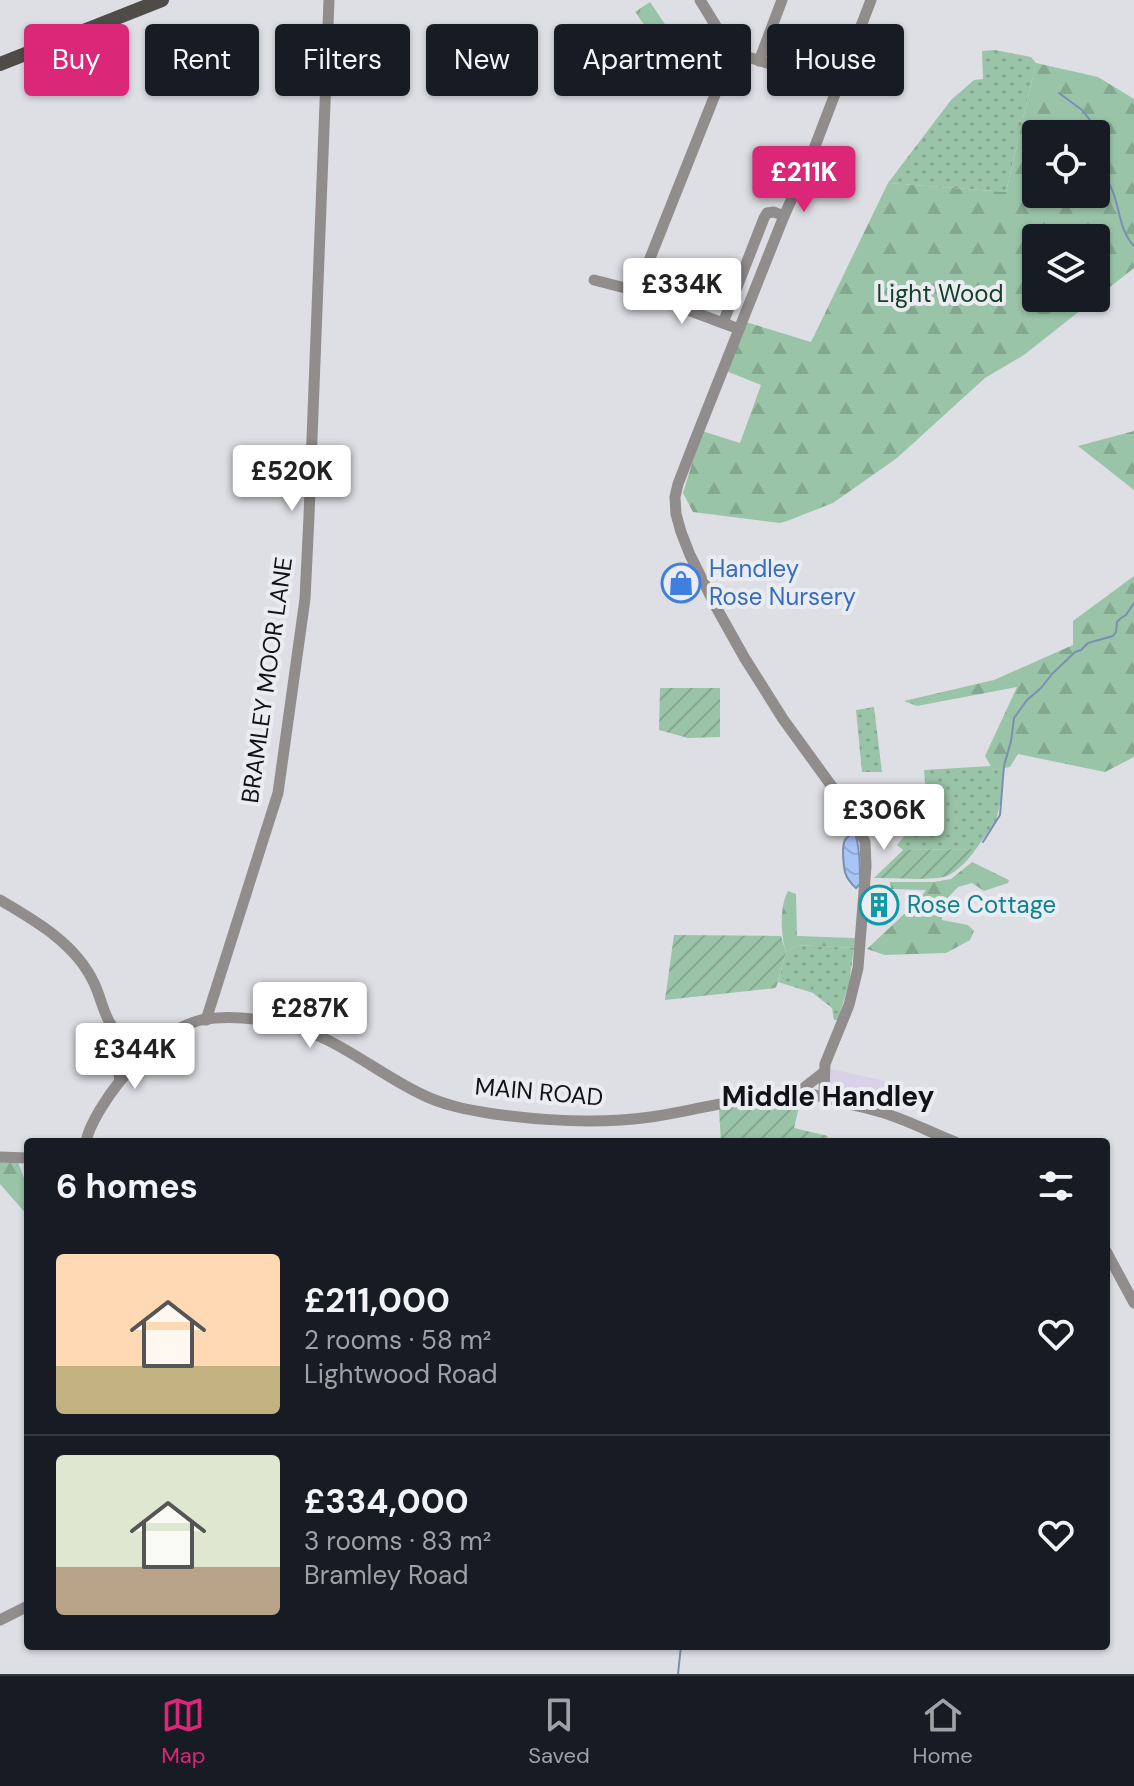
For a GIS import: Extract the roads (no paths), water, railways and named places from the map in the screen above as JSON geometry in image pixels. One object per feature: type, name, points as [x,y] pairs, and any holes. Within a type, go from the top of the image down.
[{"type":"main road","points":[[0,64],[162,0]]},
{"type":"street","name":"BRAMLEY MOOR LANE","points":[[206,1020],[278,793],[301,634],[309,516],[329,0]]},
{"type":"street","points":[[700,0],[715,24]]},
{"type":"street","points":[[759,61],[782,0]]},
{"type":"street","points":[[861,24],[871,0]]},
{"type":"street","points":[[751,58],[767,63]]},
{"type":"street","points":[[637,291],[715,96]]},
{"type":"street","points":[[828,1096],[824,1090],[824,1072],[849,1005],[858,968],[865,842],[849,810],[783,719],[744,657],[690,555],[676,514],[675,497],[833,96]]},
{"type":"street","points":[[723,323],[764,218],[767,213],[774,212],[784,216]]},
{"type":"street","points":[[594,280],[637,291],[739,329]]},
{"type":"street","points":[[0,900],[35,920],[80,960],[94,982],[112,1027],[120,1081]]},
{"type":"street","name":"MAIN ROAD","points":[[87,1138],[90,1128],[120,1081],[154,1047],[157,1038],[189,1024],[226,1018],[252,1019],[303,1029],[340,1046],[419,1094],[450,1106],[495,1114],[551,1119],[633,1119],[795,1094],[828,1096],[885,1113],[945,1138]]},
{"type":"street","points":[[112,1027],[131,1040],[157,1038]]},
{"type":"street","points":[[795,1094],[824,1072]]},
{"type":"street","points":[[0,1157],[24,1158]]},
{"type":"street","points":[[1110,1258],[1134,1303]]},
{"type":"street","points":[[0,1620],[24,1608]]},
{"type":"water","points":[[855,832],[860,871],[860,884],[856,888],[846,876],[843,853],[845,840]]},
{"type":"waterway","points":[[1059,93],[1090,120]]},
{"type":"waterway","points":[[1110,185],[1123,227],[1134,246]]},
{"type":"waterway","points":[[983,842],[1000,815],[1004,766],[1014,718],[1027,700],[1075,652],[1088,643],[1113,636],[1117,622],[1134,603]]},
{"type":"waterway","points":[[678,1674],[681,1650]]},
{"type":"place","name":"Handley Rose Nursery","points":[[681,583]]},
{"type":"place","name":"Rose Cottage","points":[[879,905]]},
{"type":"district","name":"Middle Handley","points":[[828,1096]]},
{"type":"park label","name":"Light Wood","points":[[940,294]]}]
